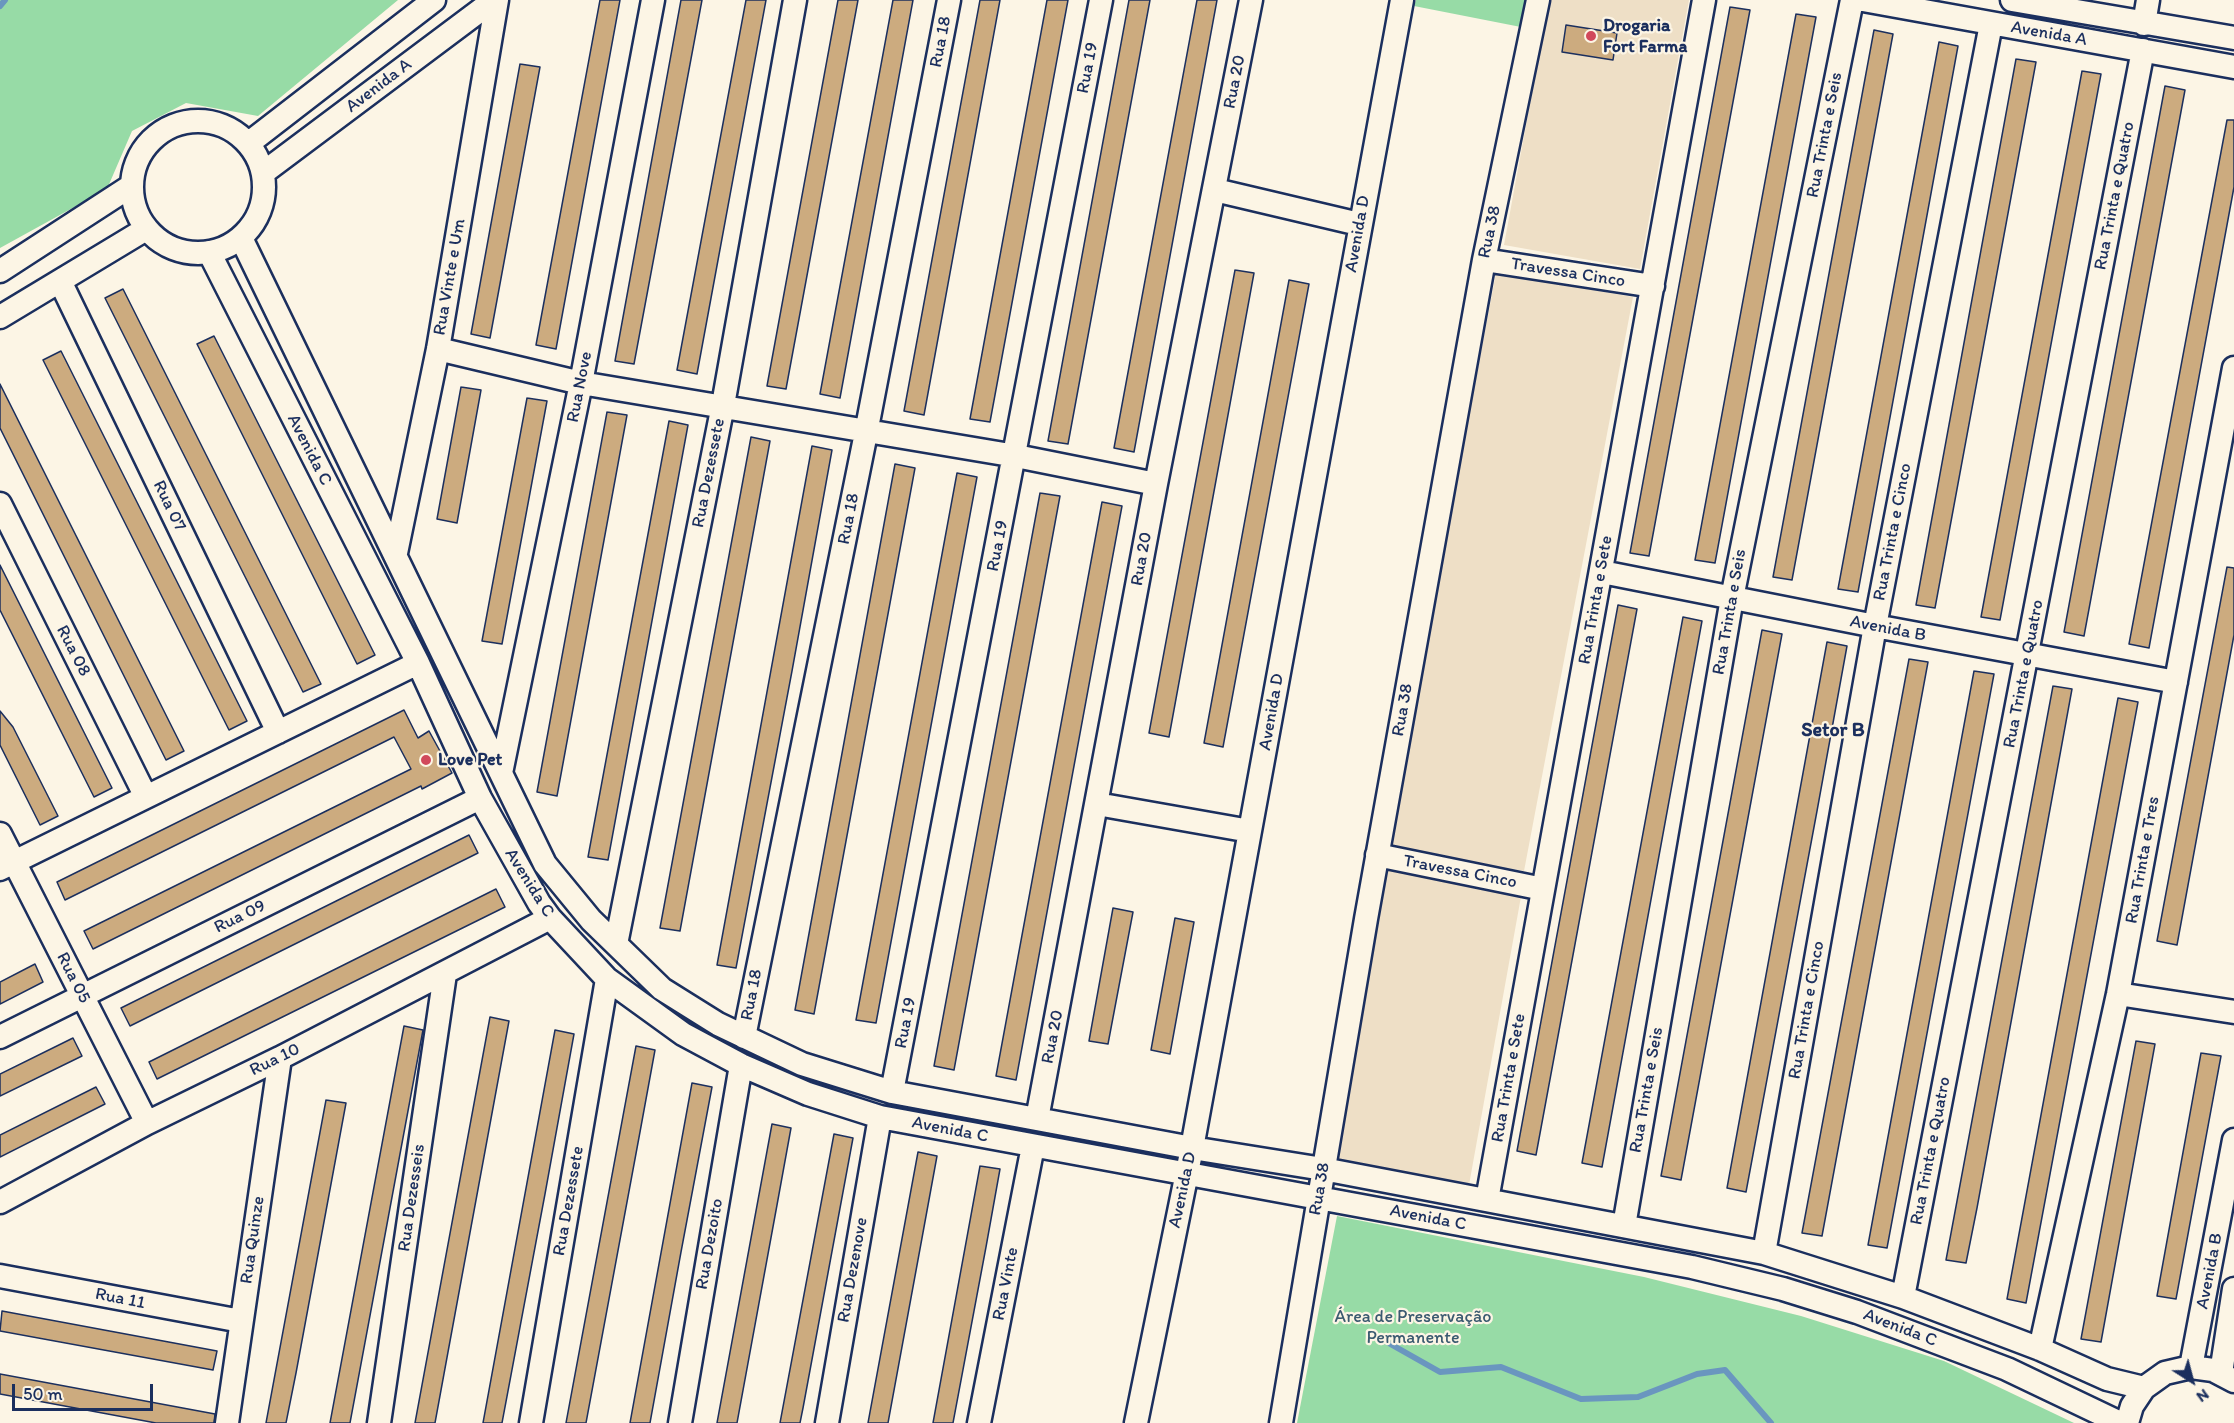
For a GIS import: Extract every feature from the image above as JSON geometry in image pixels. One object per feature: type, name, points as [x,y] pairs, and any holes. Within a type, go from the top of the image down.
[{"type":"street","name":"Avenida A","points":[[249,143],[434,0]]},
{"type":"street","name":"Avenida A","points":[[263,173],[496,0]]},
{"type":"street","name":"Rua Vinte e Um","points":[[396,554],[438,349],[496,0]]},
{"type":"street","name":"Rua Nove","points":[[501,773],[581,383],[653,0]]},
{"type":"street","name":"Rua Dezessete","points":[[616,945],[723,405],[795,0]]},
{"type":"street","name":"Rua 18","points":[[744,1037],[866,433],[949,0]]},
{"type":"street","name":"Rua 19","points":[[892,1092],[1016,456],[1101,0]]},
{"type":"street","name":"Rua 20","points":[[1037,1119],[1156,484],[1251,0]]},
{"type":"street","name":"Avenida D","points":[[1136,1423],[1192,1148],[1359,224],[1402,0]]},
{"type":"street","name":"Rua 38","points":[[1281,1423],[1377,855],[1484,260],[1538,0]]},
{"type":"street","name":"Rua Trinta e Sete","points":[[1487,1200],[1704,0]]},
{"type":"street","name":"Rua Trinta e Seis","points":[[1624,1226],[1732,598],[1852,0]]},
{"type":"street","name":"Avenida A","points":[[1863,0],[2234,67]]},
{"type":"street","name":"Avenida A","points":[[2012,0],[2234,38]]},
{"type":"street","points":[[2144,24],[2148,0]]},
{"type":"street","name":"Rua Trinta e Cinco","points":[[1764,1253],[1875,626],[1991,24]]},
{"type":"street","name":"Rua Trinta e Quatro","points":[[1903,1297],[2143,50]]},
{"type":"street","points":[[204,120],[225,125],[249,143],[256,153],[263,173],[264,197],[256,219],[241,238],[226,247],[209,252],[192,253],[175,249],[159,241],[146,229],[132,201],[131,186],[135,164],[146,145],[162,130],[182,122],[204,120]]},
{"type":"street","points":[[0,271],[131,186]]},
{"type":"street","points":[[1215,190],[1359,224]]},
{"type":"street","points":[[0,316],[146,229]]},
{"type":"street","name":"Avenida C","points":[[241,238],[545,864],[568,895],[662,989],[718,1024],[802,1064],[892,1092],[1192,1148],[1323,1168],[1764,1253],[1903,1297],[2040,1349],[2107,1379],[2144,1388]]},
{"type":"street","name":"Avenida C","points":[[209,252],[418,663],[480,798],[550,918],[607,979],[683,1034],[741,1065],[808,1094],[880,1117],[1692,1267],[1783,1289],[1857,1312],[2007,1369],[2120,1423]]},
{"type":"street","name":"Travessa Cinco","points":[[1484,260],[1653,286]]},
{"type":"street","name":"Rua 07","points":[[60,281],[278,732]]},
{"type":"street","points":[[438,349],[581,383],[723,405],[866,433],[1016,456],[1156,484]]},
{"type":"street","name":"Rua Trinta e Tres","points":[[2040,1349],[2118,994],[2233,380]]},
{"type":"street","name":"Rua 08","points":[[0,504],[146,797]]},
{"type":"street","name":"Avenida B","points":[[1602,572],[2027,656],[2176,682]]},
{"type":"street","points":[[7,865],[418,663]]},
{"type":"street","name":"Rua 09","points":[[0,1037],[480,798]]},
{"type":"street","points":[[1097,804],[1250,831]]},
{"type":"street","name":"Rua 05","points":[[0,834],[7,865],[82,995],[147,1123]]},
{"type":"street","name":"Travessa Cinco","points":[[1377,855],[1543,889]]},
{"type":"street","name":"Rua 10","points":[[0,1202],[147,1123],[280,1058],[550,918]]},
{"type":"street","name":"Rua Dezesseis","points":[[379,1423],[445,974]]},
{"type":"street","name":"Rua Dezessete","points":[[531,1423],[607,979]]},
{"type":"street","points":[[2118,994],[2234,1012]]},
{"type":"street","name":"Rua Quinze","points":[[226,1423],[280,1058]]},
{"type":"street","name":"Rua Dezoito","points":[[680,1423],[741,1065]]},
{"type":"street","name":"Rua Dezenove","points":[[827,1423],[880,1117]]},
{"type":"street","name":"Avenida B","points":[[2191,1367],[2234,1140]]},
{"type":"street","name":"Rua Vinte","points":[[979,1423],[1033,1146]]},
{"type":"street","name":"Rua 11","points":[[0,1276],[241,1321]]},
{"type":"street","name":"Avenida B","points":[[2227,1377],[2234,1289]]},
{"type":"street","points":[[2127,1423],[2132,1406],[2144,1388],[2165,1373],[2191,1367],[2227,1377]]},
{"type":"shaded area","points":[[1549,0],[1689,0],[1640,269],[1504,245]]},
{"type":"shaded area","points":[[1496,273],[1633,297],[1524,871],[1387,848]]},
{"type":"shaded area","points":[[1386,867],[1522,891],[1469,1185],[1333,1161]]},
{"type":"green space","points":[[0,0],[398,0],[258,116],[186,103],[132,131],[107,189],[0,248]]},
{"type":"green space","points":[[1416,0],[1532,0],[1526,28],[1414,6]]},
{"type":"green space","name":"Área de Preservação Permanente","points":[[1337,1216],[1644,1277],[1801,1316],[1944,1361],[2074,1423],[1297,1423]]},
{"type":"building","points":[[600,0],[620,0],[556,349],[536,345]]},
{"type":"building","points":[[681,0],[702,0],[634,364],[615,361]]},
{"type":"building","points":[[746,0],[766,0],[697,374],[677,370]]},
{"type":"building","points":[[838,0],[858,0],[786,389],[767,386]]},
{"type":"building","points":[[893,0],[913,0],[840,398],[820,394]]},
{"type":"building","points":[[980,0],[1000,0],[924,415],[904,411]]},
{"type":"building","points":[[1047,0],[1068,0],[990,422],[970,419]]},
{"type":"building","points":[[1129,0],[1150,0],[1068,444],[1048,441]]},
{"type":"building","points":[[1197,0],[1217,0],[1134,452],[1114,448]]},
{"type":"building","points":[[1730,7],[1750,10],[1649,556],[1630,553]]},
{"type":"building","points":[[1796,14],[1816,17],[1715,563],[1695,560]]},
{"type":"building","points":[[1566,25],[1617,33],[1613,60],[1562,52]]},
{"type":"building","points":[[1874,30],[1893,34],[1792,580],[1773,577]]},
{"type":"building","points":[[1939,42],[1958,46],[1858,592],[1838,589]]},
{"type":"building","points":[[2016,59],[2036,62],[1935,608],[1916,605]]},
{"type":"building","points":[[520,64],[540,67],[490,338],[471,334]]},
{"type":"building","points":[[2082,71],[2101,74],[2000,620],[1981,617]]},
{"type":"building","points":[[2165,86],[2185,90],[2084,636],[2064,632]]},
{"type":"building","points":[[2227,120],[2234,120],[2234,187],[2149,648],[2129,644]]},
{"type":"building","points":[[1235,270],[1254,273],[1169,737],[1149,733]]},
{"type":"building","points":[[1289,280],[1309,284],[1223,747],[1204,743]]},
{"type":"building","points":[[123,289],[321,684],[303,692],[105,298]]},
{"type":"building","points":[[214,336],[375,655],[357,664],[197,344]]},
{"type":"building","points":[[61,351],[247,721],[229,730],[43,360]]},
{"type":"building","points":[[0,384],[184,751],[166,760],[0,428]]},
{"type":"building","points":[[461,387],[481,390],[457,523],[437,519]]},
{"type":"building","points":[[527,398],[547,401],[502,644],[482,641]]},
{"type":"building","points":[[607,412],[627,415],[557,796],[537,792]]},
{"type":"building","points":[[669,421],[688,425],[608,860],[588,857]]},
{"type":"building","points":[[751,437],[770,441],[680,931],[660,928]]},
{"type":"building","points":[[812,446],[832,450],[792,671],[736,968],[717,965]]},
{"type":"building","points":[[895,464],[915,468],[814,1014],[795,1010]]},
{"type":"building","points":[[957,473],[977,477],[876,1023],[856,1020]]},
{"type":"building","points":[[1040,493],[1060,496],[954,1070],[934,1066]]},
{"type":"building","points":[[1102,502],[1122,506],[1016,1080],[996,1076]]},
{"type":"building","points":[[0,565],[112,788],[94,797],[0,610]]},
{"type":"building","points":[[2227,567],[2234,568],[2234,635],[2177,945],[2157,941]]},
{"type":"building","points":[[1618,605],[1637,609],[1536,1155],[1517,1151]]},
{"type":"building","points":[[1683,617],[1702,621],[1602,1167],[1582,1163]]},
{"type":"building","points":[[1762,630],[1782,634],[1681,1180],[1661,1176]]},
{"type":"building","points":[[1827,642],[1847,646],[1746,1192],[1727,1188]]},
{"type":"building","points":[[1909,659],[1928,662],[1822,1236],[1802,1233]]},
{"type":"building","points":[[1974,671],[1994,674],[1887,1248],[1868,1245]]},
{"type":"building","points":[[2053,686],[2072,689],[1977,1208],[1966,1263],[1946,1260]]},
{"type":"building","points":[[2118,698],[2138,702],[2026,1303],[2007,1299]]},
{"type":"building","points":[[404,710],[418,738],[429,731],[452,773],[422,789],[421,786],[93,949],[84,931],[411,769],[394,737],[65,900],[57,882]]},
{"type":"building","points":[[0,711],[13,727],[58,816],[40,825],[0,745]]},
{"type":"building","points":[[469,835],[478,853],[130,1026],[121,1008]]},
{"type":"building","points":[[496,889],[505,907],[157,1079],[149,1062]]},
{"type":"building","points":[[1113,908],[1133,912],[1108,1044],[1089,1041]]},
{"type":"building","points":[[1175,918],[1194,922],[1170,1054],[1151,1050]]},
{"type":"building","points":[[35,964],[43,982],[0,1004],[0,982]]},
{"type":"building","points":[[490,1017],[509,1021],[435,1423],[415,1423]]},
{"type":"building","points":[[404,1026],[423,1030],[350,1423],[330,1423]]},
{"type":"building","points":[[555,1030],[574,1034],[545,1194],[502,1423],[483,1423]]},
{"type":"building","points":[[73,1038],[82,1056],[0,1096],[0,1074]]},
{"type":"building","points":[[2136,1041],[2155,1044],[2101,1342],[2081,1339]]},
{"type":"building","points":[[636,1046],[655,1050],[586,1423],[566,1423]]},
{"type":"building","points":[[2201,1053],[2221,1056],[2176,1299],[2157,1296]]},
{"type":"building","points":[[692,1083],[712,1087],[650,1423],[630,1423]]},
{"type":"building","points":[[96,1087],[105,1104],[0,1157],[0,1135]]},
{"type":"building","points":[[326,1100],[346,1103],[296,1373],[286,1423],[266,1423]]},
{"type":"building","points":[[772,1124],[791,1128],[737,1423],[717,1423]]},
{"type":"building","points":[[834,1134],[853,1138],[803,1408],[800,1423],[780,1423]]},
{"type":"building","points":[[918,1152],[937,1156],[888,1423],[868,1423]]},
{"type":"building","points":[[980,1166],[1000,1169],[986,1247],[953,1423],[933,1423]]},
{"type":"building","points":[[2,1311],[217,1351],[213,1370],[0,1331]]},
{"type":"building","points":[[0,1374],[215,1414],[214,1423],[156,1423],[0,1394]]},
{"type":"waterway","points":[[0,6],[5,0]]},
{"type":"waterway","points":[[1378,1337],[1440,1372],[1501,1367],[1581,1399],[1638,1397],[1697,1374],[1725,1370],[1771,1423]]},
{"type":"place","name":"Drogaria Fort Farma","points":[[1591,36]]},
{"type":"place","name":"Love Pet","points":[[426,760]]},
{"type":"district","name":"Setor B","points":[[1833,731]]}]
